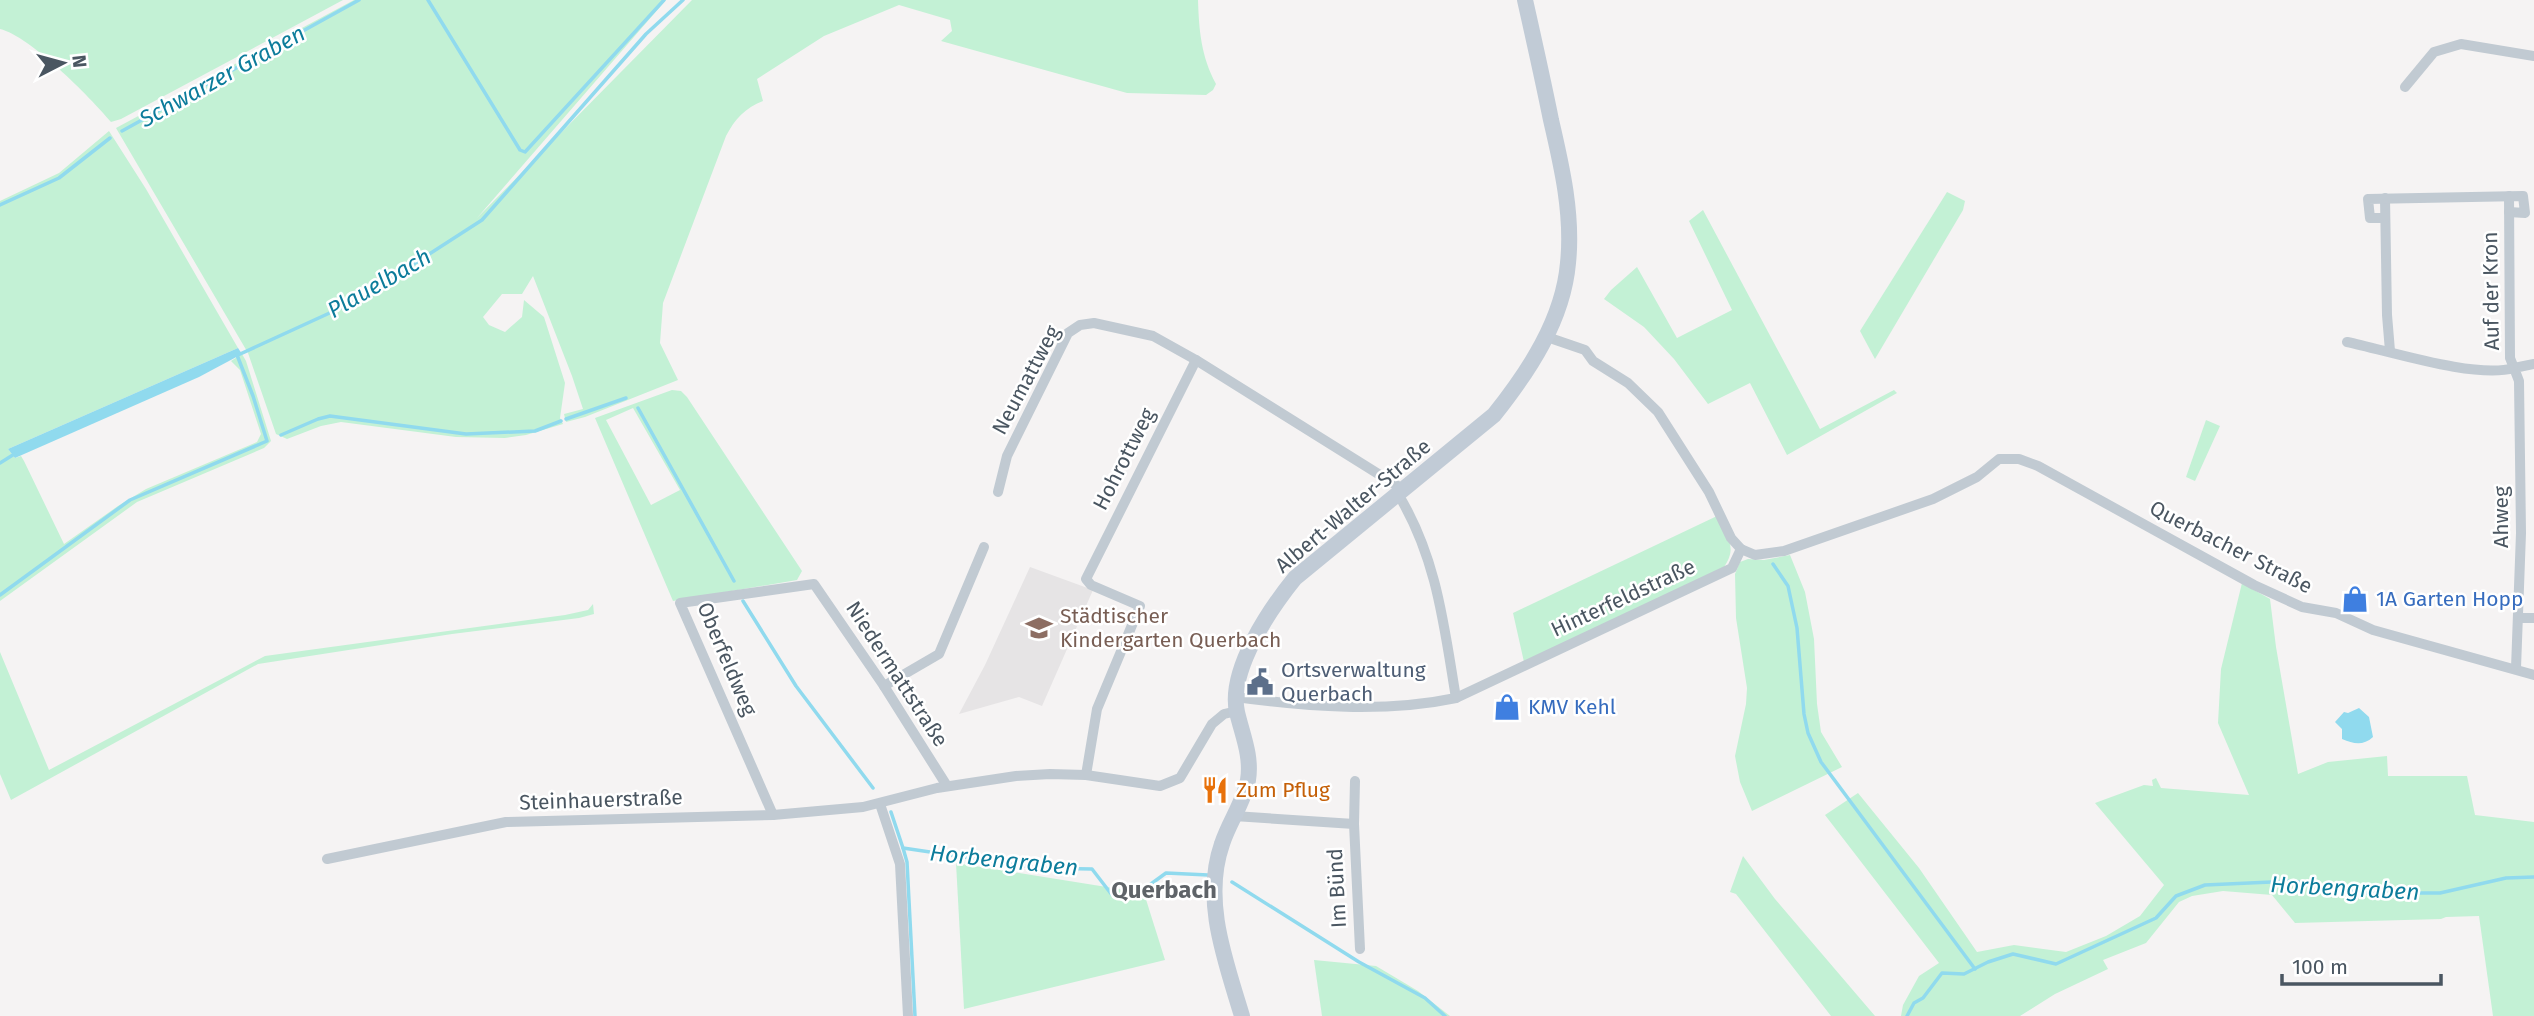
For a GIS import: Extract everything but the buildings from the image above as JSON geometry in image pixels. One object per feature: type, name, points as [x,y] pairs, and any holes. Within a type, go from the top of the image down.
[{"type":"street","name":"Albert-Walter-Straße","points":[[1242,1016],[1222,950],[1215,907],[1216,869],[1222,844],[1248,780],[1245,736],[1236,704],[1240,673],[1277,600],[1295,578],[1494,415],[1517,385],[1546,337],[1563,291],[1568,265],[1568,213],[1558,150],[1525,0]]},
{"type":"street","points":[[2405,87],[2434,52],[2461,44],[2534,57]]},
{"type":"street","name":"Auf der Kron","points":[[2347,342],[2476,371],[2503,371],[2514,368],[2510,358],[2509,196],[2385,198]]},
{"type":"street","points":[[2385,218],[2370,218],[2368,199],[2385,198],[2390,351]]},
{"type":"street","name":"Neumattweg","points":[[998,492],[1007,456],[1068,332],[1080,325],[1094,323],[1153,336],[1196,360]]},
{"type":"street","points":[[1546,337],[1585,350],[1593,361],[1628,383],[1658,412],[1709,492],[1731,538],[1741,549]]},
{"type":"street","points":[[1196,360],[1401,492],[1427,551],[1438,594],[1456,698]]},
{"type":"street","name":"Hohrottweg","points":[[1086,775],[1097,709],[1140,606],[1091,585],[1086,579],[1196,360]]},
{"type":"street","points":[[2514,368],[2534,364]]},
{"type":"street","name":"Ahweg","points":[[2514,368],[2519,381],[2521,533],[2516,668]]},
{"type":"street","name":"Querbacher Straße","points":[[1741,549],[1755,555],[1784,551],[1933,499],[1977,477],[1999,459],[2019,459],[2039,466],[2254,585],[2302,607],[2336,613],[2374,630],[2418,644],[2516,668],[2534,675]]},
{"type":"street","points":[[2521,533],[2534,534]]},
{"type":"street","points":[[884,686],[939,654],[984,547]]},
{"type":"street","name":"Hinterfeldstraße","points":[[1236,704],[1346,706],[1430,703],[1456,698],[1732,568],[1741,549]]},
{"type":"street","name":"Niedermattstraße","points":[[814,584],[884,686],[947,786]]},
{"type":"street","name":"Oberfeldweg","points":[[773,815],[680,603],[814,584]]},
{"type":"street","points":[[2519,618],[2534,618]]},
{"type":"street","name":"Steinhauerstraße","points":[[327,859],[506,822],[773,815],[880,804],[947,786],[1027,775],[1086,775],[1160,786],[1180,778],[1212,724],[1236,704]]},
{"type":"street","name":"Im Bünd","points":[[1355,781],[1354,824],[1360,949]]},
{"type":"street","points":[[880,804],[900,864],[908,1016]]},
{"type":"street","name":"Im Bünd","points":[[1234,816],[1354,824]]},
{"type":"shaded area","name":"Städtischer Kindergarten Querbach","points":[[1030,567],[1093,590],[1042,706],[1019,697],[959,714],[985,665]]},
{"type":"green space","points":[[0,0],[343,0],[111,122],[75,83],[43,55],[13,34],[0,29]]},
{"type":"green space","points":[[354,0],[666,0],[477,218],[692,0],[1198,0],[1202,43],[1216,84],[1206,95],[1127,93],[941,41],[952,31],[950,20],[899,5],[824,36],[757,79],[763,101],[741,115],[726,136],[663,303],[660,343],[678,380],[566,422],[564,414],[583,409],[533,276],[522,294],[502,294],[483,317],[489,325],[505,332],[522,317],[524,300],[544,317],[565,383],[560,418],[563,424],[505,438],[456,437],[341,422],[321,426],[287,439],[276,434],[248,353],[116,128]]},
{"type":"green space","points":[[109,131],[146,189],[238,348],[8,449],[15,458],[21,456],[24,461],[64,544],[146,489],[257,442],[261,434],[240,370],[231,361],[242,354],[271,441],[264,448],[137,502],[0,601],[0,201],[59,173]]},
{"type":"green space","points":[[1947,192],[1965,201],[1963,210],[1875,359],[1860,331]]},
{"type":"green space","points":[[1703,210],[1820,429],[1894,390],[1897,393],[1787,455],[1750,383],[1708,404],[1674,359],[1644,327],[1604,299],[1637,267],[1677,338],[1732,310],[1689,221]]},
{"type":"green space","points":[[672,390],[681,391],[802,571],[797,580],[673,601],[595,418]],"holes":[[[633,408],[680,490],[651,505],[606,420]]]},
{"type":"green space","points":[[2206,420],[2220,426],[2195,481],[2186,477]]},
{"type":"green space","points":[[1717,516],[1731,547],[1724,567],[1524,662],[1513,613]]},
{"type":"green space","points":[[1790,555],[1805,592],[1814,639],[1821,732],[1842,767],[1752,811],[1740,782],[1735,756],[1747,688],[1736,618],[1735,574],[1740,562],[1748,559],[1764,560]]},
{"type":"green space","points":[[2242,583],[2270,599],[2298,774],[2328,762],[2387,756],[2388,776],[2467,776],[2475,815],[2534,822],[2534,1016],[2493,1016],[2479,916],[2295,923],[2272,895],[2223,891],[2192,896],[2179,902],[2146,943],[2103,960],[2108,969],[2055,994],[2020,1016],[1901,1016],[1903,1005],[1919,976],[1939,963],[1825,815],[1858,793],[1919,868],[1977,952],[2014,945],[2066,952],[2106,936],[2140,916],[2164,885],[2095,803],[2144,785],[2153,786],[2152,780],[2156,778],[2161,788],[2249,795],[2218,723],[2221,669]]},
{"type":"green space","points":[[593,604],[594,614],[579,618],[452,634],[258,664],[11,800],[0,774],[0,652],[49,770],[265,656],[565,615],[588,610]]},
{"type":"green space","points":[[1743,856],[1775,899],[1875,1016],[1831,1016],[1736,894],[1730,892]]},
{"type":"green space","points":[[956,863],[1144,893],[1165,960],[964,1009]]},
{"type":"green space","points":[[1314,960],[1376,966],[1418,991],[1450,1016],[1322,1016]]},
{"type":"water","points":[[238,348],[242,354],[199,377],[15,458],[8,449]]},
{"type":"water","points":[[2359,708],[2369,717],[2373,737],[2358,743],[2342,739],[2342,729],[2335,722],[2344,712]]},
{"type":"waterway","name":"Schwarzer Graben","points":[[122,131],[359,0]]},
{"type":"waterway","name":"Schwarzer Graben","points":[[428,0],[520,150],[525,152],[664,0]]},
{"type":"waterway","name":"Plauelbach","points":[[238,355],[358,300],[482,220],[646,34],[683,0]]},
{"type":"waterway","name":"Schwarzer Graben","points":[[0,205],[59,178],[110,138]]},
{"type":"waterway","name":"Horbengraben","points":[[0,595],[130,500],[267,441],[237,355]]},
{"type":"waterway","name":"Horbengraben","points":[[566,419],[626,398]]},
{"type":"waterway","name":"Horbengraben","points":[[638,408],[734,581]]},
{"type":"waterway","name":"Horbengraben","points":[[281,435],[330,416],[466,434],[535,431],[561,421]]},
{"type":"waterway","name":"Plauelbach","points":[[0,463],[16,453]]},
{"type":"waterway","points":[[1773,564],[1788,586],[1797,628],[1804,714],[1808,733],[1821,762],[1975,969]]},
{"type":"waterway","name":"Horbengraben","points":[[743,601],[796,686],[873,788]]},
{"type":"waterway","name":"Horbengraben","points":[[891,812],[903,848],[1038,868],[1092,869],[1112,895],[1133,897],[1166,873],[1208,875]]},
{"type":"waterway","points":[[903,848],[907,862],[915,1016]]},
{"type":"waterway","name":"Horbengraben","points":[[1907,1016],[1914,1003],[1923,998],[1942,973],[1964,974],[2013,954],[2056,964],[2156,918],[2176,896],[2205,885],[2293,881],[2363,893],[2440,893],[2506,878],[2534,877]]},
{"type":"waterway","name":"Horbengraben","points":[[1232,882],[1359,962],[1425,998],[1445,1016]]},
{"type":"place","name":"1A Garten Hopp","points":[[2355,599]]},
{"type":"place","name":"Städtischer Kindergarten Querbach","points":[[1039,628]]},
{"type":"place","name":"Ortsverwaltung Querbach","points":[[1260,682]]},
{"type":"place","name":"KMV Kehl","points":[[1507,707]]},
{"type":"place","name":"Zum Pflug","points":[[1215,790]]},
{"type":"district","name":"Querbach","points":[[1164,890]]}]
